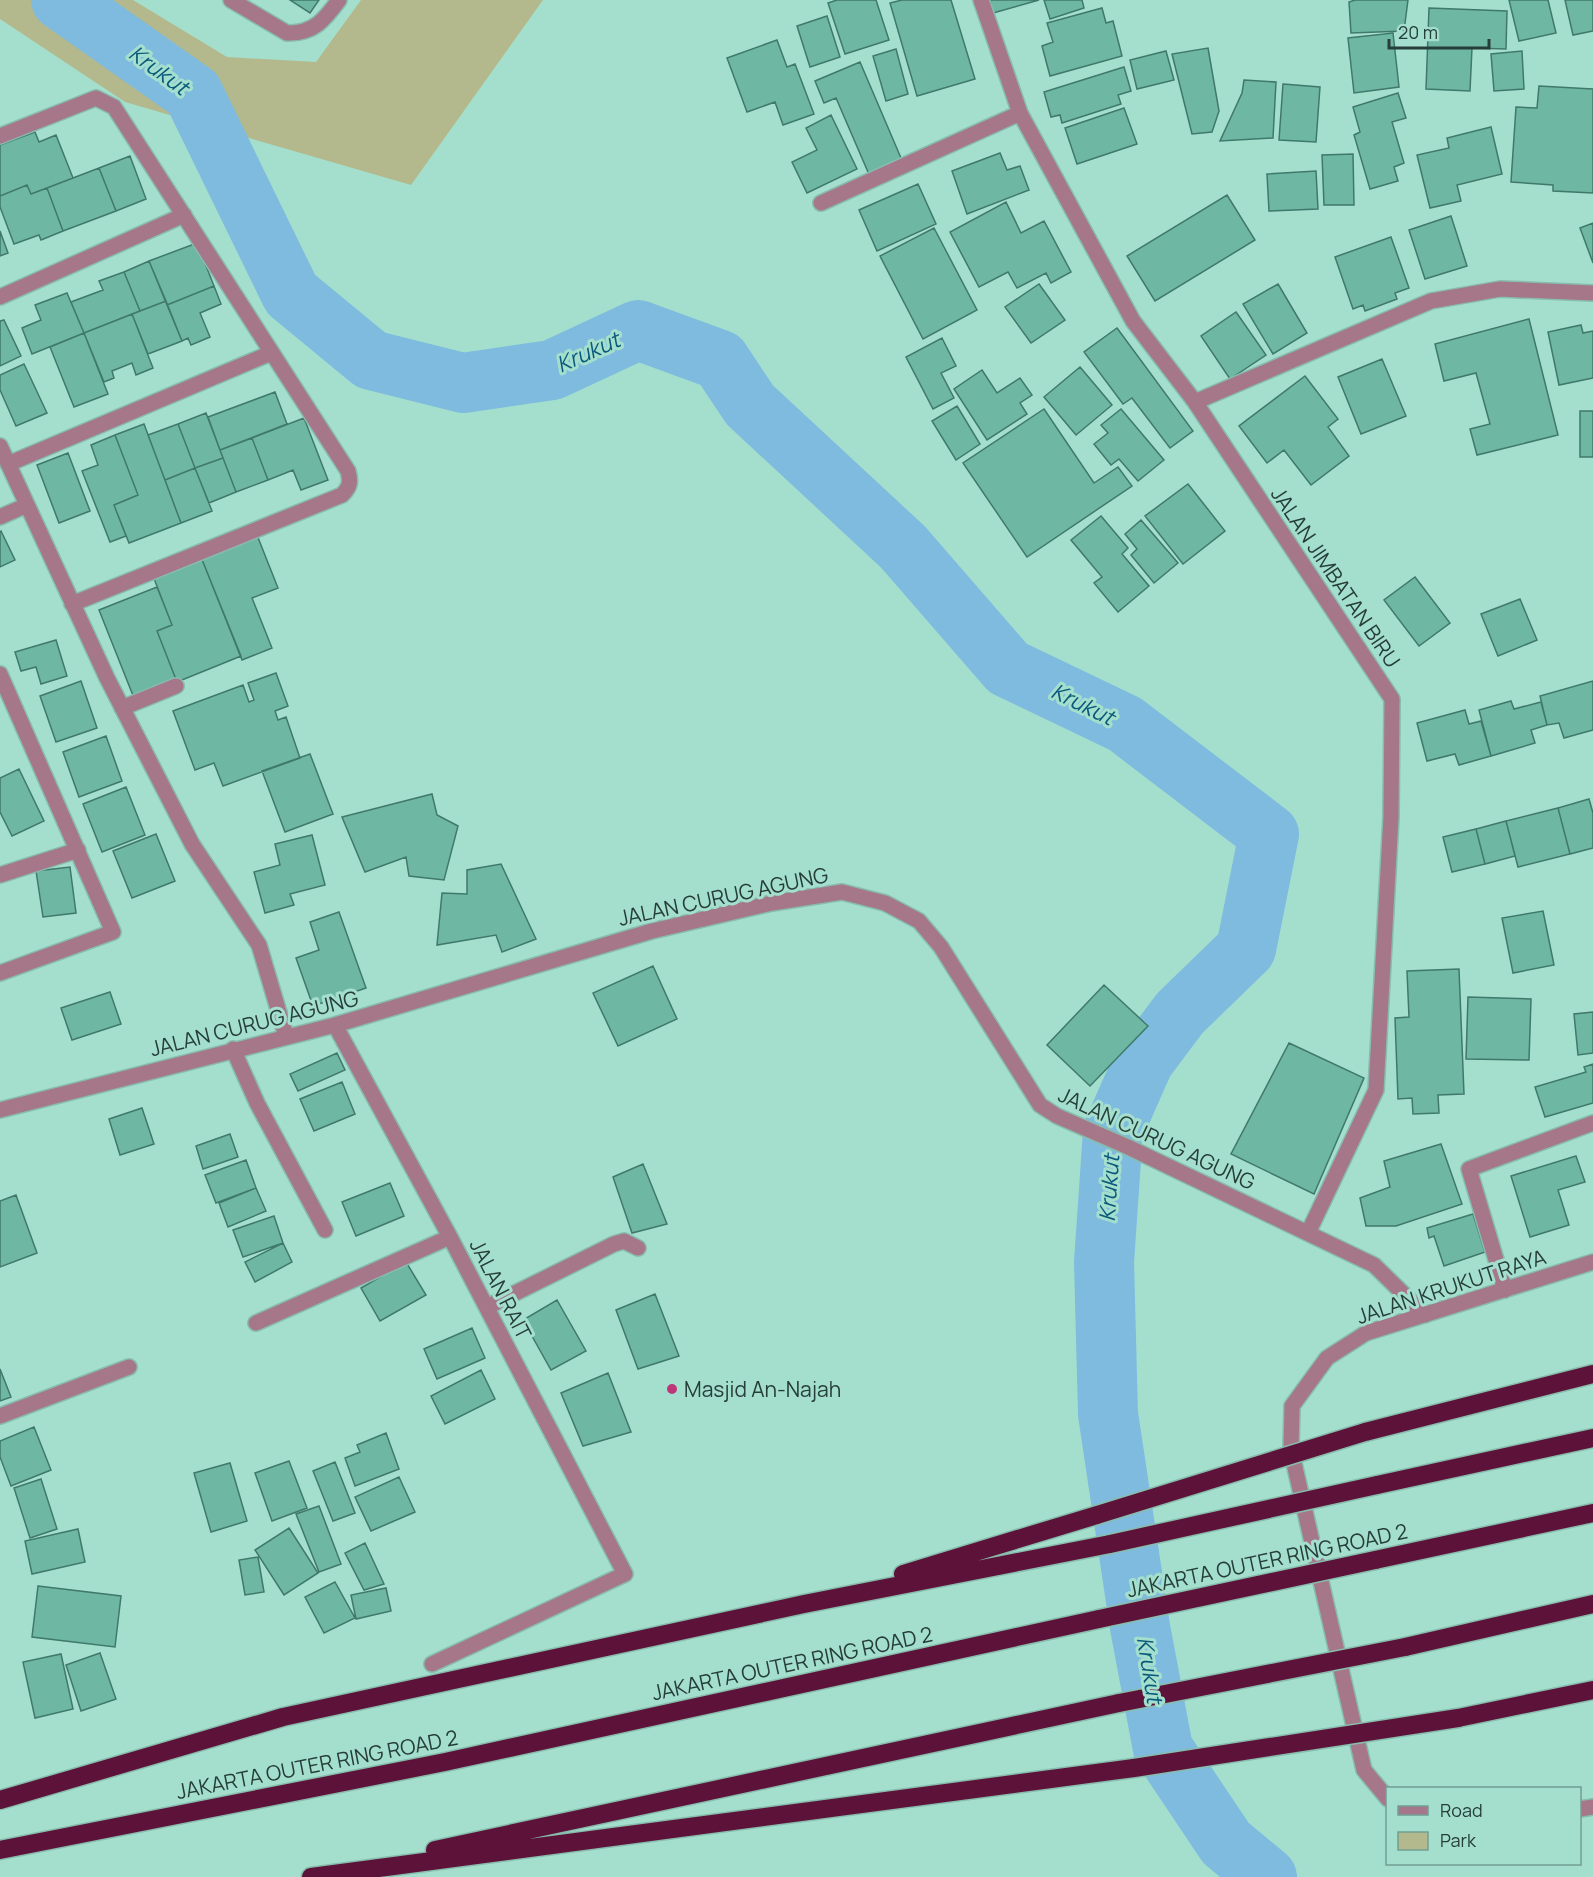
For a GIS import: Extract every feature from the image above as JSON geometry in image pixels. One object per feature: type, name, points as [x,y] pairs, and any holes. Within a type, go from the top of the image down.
[{"type":"highway","points":[[804,1604],[1365,1432],[1593,1374]]},
{"type":"highway","points":[[0,1800],[283,1717],[804,1604],[1110,1544],[1593,1438]]},
{"type":"highway","name":"JAKARTA OUTER RING ROAD 2","points":[[0,1850],[445,1762],[1593,1513]]},
{"type":"highway","points":[[309,1877],[1119,1703],[1405,1647],[1593,1604]]},
{"type":"highway","points":[[309,1877],[1134,1768],[1458,1718],[1593,1690]]},
{"type":"street","points":[[231,0],[287,33],[298,34],[321,24],[339,0]]},
{"type":"street","name":"JALAN JIMBATAN BIRU","points":[[981,0],[1020,113],[1133,321],[1195,402],[1392,699],[1391,817],[1376,1090],[1308,1233]]},
{"type":"street","points":[[0,136],[96,98],[107,101],[114,107],[348,471],[351,480],[348,489],[342,495],[72,604]]},
{"type":"street","points":[[821,203],[1020,113]]},
{"type":"street","points":[[0,297],[184,215]]},
{"type":"street","points":[[1195,402],[1431,301],[1500,289],[1593,293]]},
{"type":"street","points":[[8,464],[272,353]]},
{"type":"street","points":[[0,446],[107,678],[192,844],[259,945],[286,1036]]},
{"type":"street","points":[[0,517],[27,505]]},
{"type":"street","points":[[0,674],[114,932],[0,973]]},
{"type":"street","points":[[122,708],[176,686]]},
{"type":"street","points":[[0,875],[78,850]]},
{"type":"street","name":"JALAN CURUG AGUNG","points":[[0,1110],[233,1049],[335,1025],[652,930],[772,903],[842,892],[885,903],[919,921],[941,947],[1040,1105],[1057,1116],[1128,1147],[1374,1265],[1425,1315]]},
{"type":"street","name":"JALAN RAIT","points":[[335,1025],[450,1237],[625,1574],[432,1664]]},
{"type":"street","points":[[233,1049],[257,1103],[325,1230]]},
{"type":"street","points":[[1505,1290],[1469,1168],[1593,1123]]},
{"type":"street","points":[[256,1323],[450,1237]]},
{"type":"street","points":[[487,1308],[614,1244],[624,1241],[638,1248]]},
{"type":"street","name":"JALAN KRUKUT RAYA","points":[[1386,1796],[1364,1770],[1291,1449],[1293,1406],[1327,1358],[1366,1333],[1593,1262]]},
{"type":"street","points":[[0,1416],[129,1367]]},
{"type":"green space","points":[[0,0],[133,0],[227,57],[316,62],[361,0],[543,0],[411,185],[125,102],[0,19]]},
{"type":"building","points":[[290,0],[319,0],[310,13]]},
{"type":"building","points":[[837,0],[876,0],[889,40],[845,54],[828,3]]},
{"type":"building","points":[[902,0],[951,0],[975,79],[917,96],[890,3]]},
{"type":"building","points":[[990,0],[1039,0],[993,13]]},
{"type":"building","points":[[1044,0],[1082,0],[1084,8],[1050,19]]},
{"type":"building","points":[[1408,0],[1404,31],[1351,33],[1349,2]]},
{"type":"building","points":[[1509,0],[1548,0],[1556,33],[1519,41]]},
{"type":"building","points":[[1565,0],[1593,0],[1593,31],[1573,35]]},
{"type":"building","points":[[1102,8],[1106,23],[1113,21],[1122,56],[1050,76],[1042,46],[1053,42],[1047,23]]},
{"type":"building","points":[[1429,8],[1507,11],[1506,49],[1472,48],[1470,91],[1426,89]]},
{"type":"building","points":[[827,16],[840,57],[810,67],[797,26]]},
{"type":"building","points":[[1393,33],[1399,87],[1354,93],[1348,38]]},
{"type":"building","points":[[777,40],[787,67],[795,64],[814,114],[783,125],[775,102],[747,112],[727,58]]},
{"type":"building","points":[[1208,48],[1219,111],[1212,132],[1192,134],[1172,54]]},
{"type":"building","points":[[896,49],[908,94],[886,101],[873,56]]},
{"type":"building","points":[[1166,51],[1174,80],[1137,89],[1130,60]]},
{"type":"building","points":[[1522,51],[1524,89],[1494,91],[1491,54]]},
{"type":"building","points":[[860,62],[904,165],[871,179],[836,98],[824,103],[815,81]]},
{"type":"building","points":[[1124,67],[1131,91],[1118,95],[1121,104],[1062,123],[1060,115],[1051,117],[1044,92]]},
{"type":"building","points":[[1244,80],[1276,82],[1273,138],[1220,141],[1242,93]]},
{"type":"building","points":[[1283,84],[1320,87],[1316,142],[1279,140]]},
{"type":"building","points":[[1539,86],[1593,89],[1593,193],[1553,191],[1553,185],[1511,182],[1516,107],[1537,108]]},
{"type":"building","points":[[1398,93],[1406,118],[1392,122],[1404,163],[1394,167],[1398,181],[1370,189],[1354,135],[1360,132],[1353,107]]},
{"type":"building","points":[[1124,108],[1137,144],[1077,164],[1065,128]]},
{"type":"building","points":[[831,115],[857,169],[807,193],[792,162],[817,150],[806,128]]},
{"type":"building","points":[[1491,127],[1502,174],[1457,185],[1461,201],[1430,208],[1417,155],[1449,148],[1447,138]]},
{"type":"building","points":[[35,132],[39,142],[56,135],[73,178],[31,194],[27,185],[0,196],[0,145]]},
{"type":"building","points":[[1000,153],[1007,170],[1020,166],[1029,190],[967,214],[952,171]]},
{"type":"building","points":[[1353,154],[1354,205],[1324,205],[1322,155]]},
{"type":"building","points":[[130,156],[146,199],[116,211],[99,168]]},
{"type":"building","points":[[99,168],[116,211],[63,231],[47,188]]},
{"type":"building","points":[[1316,171],[1318,209],[1269,211],[1267,174]]},
{"type":"building","points":[[918,184],[936,224],[877,251],[859,210]]},
{"type":"building","points":[[27,185],[31,194],[47,188],[63,231],[41,240],[39,235],[14,244],[0,207],[0,196]]},
{"type":"building","points":[[1227,195],[1255,240],[1155,301],[1127,256]]},
{"type":"building","points":[[1006,202],[1021,233],[1044,221],[1071,272],[1051,283],[1046,273],[1017,288],[1008,272],[979,287],[950,232]]},
{"type":"building","points":[[1451,216],[1467,266],[1425,279],[1409,230]]},
{"type":"building","points":[[1593,223],[1593,263],[1580,228]]},
{"type":"building","points":[[934,228],[977,310],[923,339],[880,256]]},
{"type":"building","points":[[0,231],[8,253],[0,256]]},
{"type":"building","points":[[1391,237],[1409,288],[1395,293],[1397,299],[1365,311],[1363,305],[1353,309],[1335,257]]},
{"type":"building","points":[[197,243],[214,286],[167,305],[149,261]]},
{"type":"building","points":[[149,261],[166,301],[140,311],[124,272]]},
{"type":"building","points":[[124,272],[140,311],[84,333],[71,302],[103,290],[99,281]]},
{"type":"building","points":[[1039,284],[1065,320],[1031,343],[1005,307]]},
{"type":"building","points":[[1278,284],[1307,333],[1273,354],[1243,304]]},
{"type":"building","points":[[214,286],[221,304],[200,313],[210,337],[191,345],[188,338],[182,341],[167,305]]},
{"type":"building","points":[[67,293],[84,333],[32,354],[22,328],[41,320],[35,305]]},
{"type":"building","points":[[166,301],[182,341],[148,354],[132,314]]},
{"type":"building","points":[[1236,312],[1266,355],[1230,379],[1201,336]]},
{"type":"building","points":[[132,314],[153,368],[136,375],[132,363],[112,371],[114,378],[104,382],[84,333]]},
{"type":"building","points":[[1529,319],[1558,435],[1477,455],[1470,429],[1490,424],[1476,373],[1444,381],[1435,344]]},
{"type":"building","points":[[4,320],[21,356],[0,366],[0,321]]},
{"type":"building","points":[[1581,325],[1583,333],[1593,331],[1593,378],[1559,385],[1548,332]]},
{"type":"building","points":[[1117,328],[1193,431],[1170,448],[1132,398],[1123,404],[1084,352]]},
{"type":"building","points":[[84,333],[108,394],[74,407],[50,347]]},
{"type":"building","points":[[942,338],[956,366],[941,373],[954,398],[933,409],[906,357]]},
{"type":"building","points":[[1382,359],[1406,416],[1361,434],[1338,377]]},
{"type":"building","points":[[24,364],[47,413],[16,426],[0,390],[0,375]]},
{"type":"building","points":[[1080,367],[1112,405],[1076,435],[1044,397]]},
{"type":"building","points":[[982,370],[997,393],[1020,378],[1032,395],[1020,403],[1027,414],[987,440],[954,389]]},
{"type":"building","points":[[1305,376],[1338,419],[1328,427],[1349,456],[1311,485],[1284,450],[1267,463],[1239,426]]},
{"type":"building","points":[[275,392],[287,424],[220,450],[208,417]]},
{"type":"building","points":[[957,406],[980,444],[956,460],[932,421]]},
{"type":"building","points":[[1044,409],[1094,483],[1118,467],[1132,486],[1027,557],[963,463]]},
{"type":"building","points":[[1121,409],[1164,460],[1138,481],[1119,459],[1111,465],[1094,444],[1108,433],[1101,425]]},
{"type":"building","points":[[1580,411],[1593,411],[1593,457],[1580,457]]},
{"type":"building","points":[[206,413],[223,458],[195,468],[178,424]]},
{"type":"building","points":[[304,418],[328,480],[301,490],[293,470],[268,480],[252,438]]},
{"type":"building","points":[[144,424],[181,523],[129,543],[114,505],[138,495],[115,435]]},
{"type":"building","points":[[178,424],[195,468],[165,480],[148,435]]},
{"type":"building","points":[[115,435],[138,495],[114,505],[126,536],[110,542],[82,471],[98,465],[91,445]]},
{"type":"building","points":[[252,438],[268,480],[236,492],[220,450]]},
{"type":"building","points":[[68,453],[90,511],[59,523],[37,465]]},
{"type":"building","points":[[223,458],[236,492],[209,503],[195,468]]},
{"type":"building","points":[[195,468],[212,511],[181,523],[165,480]]},
{"type":"building","points":[[1188,484],[1225,531],[1183,564],[1145,516]]},
{"type":"building","points":[[1101,516],[1128,548],[1122,554],[1149,586],[1118,612],[1094,583],[1102,577],[1071,540]]},
{"type":"building","points":[[1141,520],[1178,563],[1154,583],[1131,555],[1137,549],[1125,534]]},
{"type":"building","points":[[0,532],[15,560],[0,567]]},
{"type":"building","points":[[257,535],[278,588],[252,598],[272,648],[242,660],[201,557]]},
{"type":"building","points":[[201,557],[241,656],[177,682],[157,631],[172,625],[153,576]]},
{"type":"building","points":[[1415,577],[1450,623],[1419,646],[1384,600]]},
{"type":"building","points":[[157,587],[172,625],[157,631],[177,682],[134,698],[99,610]]},
{"type":"building","points":[[1520,599],[1537,640],[1498,656],[1481,614]]},
{"type":"building","points":[[56,640],[67,676],[41,684],[36,667],[21,671],[15,652]]},
{"type":"building","points":[[276,673],[288,706],[275,711],[278,720],[286,717],[300,758],[223,786],[214,763],[195,770],[173,711],[243,685],[249,702],[254,700],[248,683]]},
{"type":"building","points":[[81,681],[97,728],[56,742],[40,696]]},
{"type":"building","points":[[1593,681],[1593,730],[1564,738],[1559,723],[1547,725],[1540,696]]},
{"type":"building","points":[[1511,701],[1514,709],[1541,702],[1547,725],[1531,730],[1535,743],[1491,756],[1479,710]]},
{"type":"building","points":[[1465,710],[1469,724],[1481,721],[1491,756],[1459,765],[1455,754],[1427,761],[1417,723]]},
{"type":"building","points":[[106,736],[122,781],[79,797],[63,752]]},
{"type":"building","points":[[310,754],[333,814],[285,832],[262,771]]},
{"type":"building","points":[[19,769],[44,821],[12,836],[0,812],[0,778]]},
{"type":"building","points":[[126,787],[145,835],[102,852],[83,804]]},
{"type":"building","points":[[432,794],[437,815],[458,826],[444,880],[409,876],[406,857],[365,872],[342,817]]},
{"type":"building","points":[[1589,799],[1593,813],[1593,848],[1570,854],[1558,808]]},
{"type":"building","points":[[1558,808],[1570,854],[1518,867],[1506,821]]},
{"type":"building","points":[[1506,821],[1515,856],[1485,864],[1476,829]]},
{"type":"building","points":[[1476,829],[1485,864],[1452,872],[1443,837]]},
{"type":"building","points":[[156,834],[175,881],[132,898],[113,851]]},
{"type":"building","points":[[312,835],[325,885],[290,894],[294,905],[265,913],[254,872],[280,865],[275,844]]},
{"type":"building","points":[[501,864],[536,939],[502,952],[496,935],[437,945],[442,893],[467,894],[467,870]]},
{"type":"building","points":[[70,867],[76,913],[43,917],[36,871]]},
{"type":"building","points":[[1543,911],[1554,965],[1513,973],[1502,918]]},
{"type":"building","points":[[339,912],[366,988],[313,1006],[296,958],[319,950],[310,922]]},
{"type":"building","points":[[653,966],[677,1019],[618,1046],[593,993]]},
{"type":"building","points":[[1459,969],[1464,1094],[1438,1095],[1439,1113],[1413,1114],[1412,1098],[1398,1099],[1395,1018],[1409,1017],[1407,971]]},
{"type":"building","points":[[1104,985],[1148,1026],[1090,1086],[1047,1045]]},
{"type":"building","points":[[110,992],[121,1024],[72,1040],[61,1008]]},
{"type":"building","points":[[1468,997],[1531,999],[1529,1060],[1466,1059]]},
{"type":"building","points":[[1593,1012],[1593,1053],[1578,1055],[1574,1014]]},
{"type":"building","points":[[1289,1043],[1364,1078],[1314,1194],[1231,1154]]},
{"type":"building","points":[[337,1053],[345,1070],[298,1091],[290,1074]]},
{"type":"building","points":[[1593,1064],[1593,1103],[1545,1117],[1535,1087],[1586,1072],[1584,1067]]},
{"type":"building","points":[[342,1082],[355,1114],[314,1131],[300,1099]]},
{"type":"building","points":[[142,1108],[154,1144],[120,1155],[109,1119]]},
{"type":"building","points":[[230,1134],[238,1157],[203,1169],[196,1146]]},
{"type":"building","points":[[1441,1144],[1462,1204],[1396,1226],[1366,1226],[1360,1198],[1390,1187],[1384,1161]]},
{"type":"building","points":[[1576,1156],[1585,1182],[1558,1190],[1569,1225],[1530,1237],[1511,1176]]},
{"type":"building","points":[[246,1160],[256,1188],[216,1203],[205,1175]]},
{"type":"building","points":[[643,1164],[667,1224],[632,1233],[613,1177]]},
{"type":"building","points":[[390,1183],[404,1216],[356,1236],[342,1202]]},
{"type":"building","points":[[256,1188],[266,1211],[228,1227],[219,1203]]},
{"type":"building","points":[[16,1195],[37,1253],[0,1267],[0,1201]]},
{"type":"building","points":[[1473,1214],[1485,1252],[1444,1266],[1434,1236],[1429,1238],[1427,1228]]},
{"type":"building","points":[[274,1216],[283,1243],[243,1257],[233,1230]]},
{"type":"building","points":[[283,1243],[292,1262],[255,1282],[245,1262]]},
{"type":"building","points":[[406,1262],[426,1295],[380,1321],[361,1288]]},
{"type":"building","points":[[655,1294],[679,1356],[638,1369],[616,1310]]},
{"type":"building","points":[[557,1300],[586,1351],[551,1370],[523,1320]]},
{"type":"building","points":[[472,1328],[485,1358],[437,1379],[424,1349]]},
{"type":"building","points":[[0,1369],[11,1397],[0,1401]]},
{"type":"building","points":[[481,1370],[495,1399],[445,1424],[431,1396]]},
{"type":"building","points":[[608,1373],[631,1432],[583,1446],[561,1393]]},
{"type":"building","points":[[34,1427],[51,1470],[11,1486],[0,1457],[0,1441]]},
{"type":"building","points":[[386,1433],[399,1469],[355,1486],[345,1458],[360,1452],[357,1445]]},
{"type":"building","points":[[289,1461],[307,1508],[272,1521],[255,1473]]},
{"type":"building","points":[[335,1462],[355,1513],[333,1521],[313,1471]]},
{"type":"building","points":[[230,1463],[247,1521],[211,1532],[194,1473]]},
{"type":"building","points":[[399,1477],[415,1512],[371,1531],[355,1497]]},
{"type":"building","points":[[41,1479],[57,1529],[30,1538],[14,1488]]},
{"type":"building","points":[[319,1506],[341,1564],[319,1572],[296,1514]]},
{"type":"building","points":[[289,1528],[318,1573],[284,1595],[255,1550]]},
{"type":"building","points":[[78,1529],[85,1562],[32,1574],[25,1541]]},
{"type":"building","points":[[365,1543],[384,1584],[364,1590],[345,1553]]},
{"type":"building","points":[[258,1557],[264,1592],[245,1595],[239,1560]]},
{"type":"building","points":[[335,1582],[355,1618],[324,1633],[305,1597]]},
{"type":"building","points":[[38,1586],[121,1596],[115,1647],[32,1637]]},
{"type":"building","points":[[386,1588],[391,1611],[356,1619],[351,1595]]},
{"type":"building","points":[[100,1653],[116,1699],[81,1711],[66,1665]]},
{"type":"building","points":[[61,1654],[73,1709],[35,1718],[23,1662]]},
{"type":"waterway","name":"Krukut","points":[[61,0],[193,93],[291,294],[371,360],[463,383],[552,370],[638,330],[720,360],[750,405],[903,547],[1008,668],[1125,724],[1269,834],[1246,949],[1180,1013],[1144,1061],[1113,1131],[1104,1262],[1108,1414],[1140,1627],[1163,1749],[1226,1843],[1267,1877]]},
{"type":"place","name":"Masjid An-Najah","points":[[672,1389]]}]
